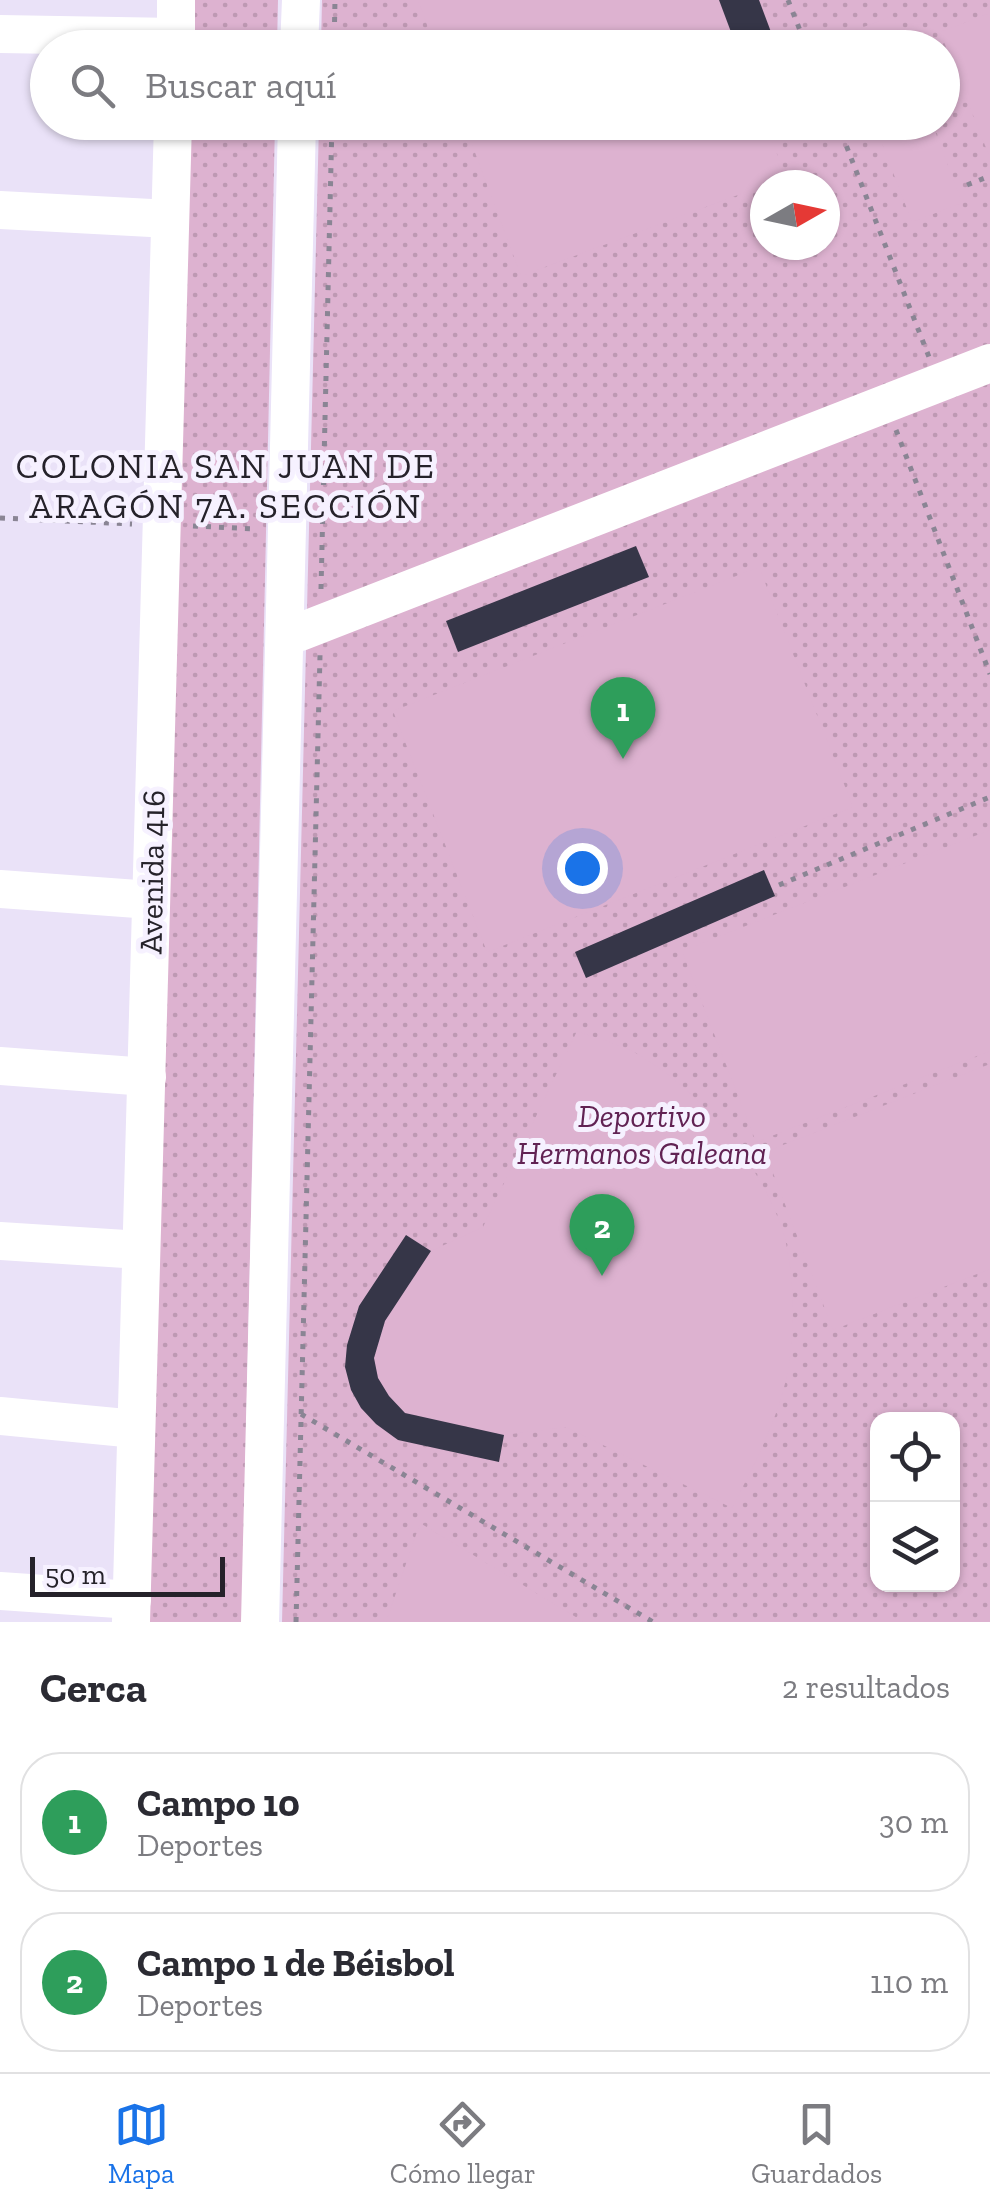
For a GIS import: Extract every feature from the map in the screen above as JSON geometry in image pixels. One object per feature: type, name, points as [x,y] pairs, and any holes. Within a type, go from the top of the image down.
[{"type":"street","points":[[299,30],[300,0]]},
{"type":"street","points":[[117,30],[176,28]]},
{"type":"street","points":[[0,34],[30,33]]},
{"type":"street","name":"Avenida 416","points":[[131,1611],[172,140]]},
{"type":"street","points":[[260,1622],[297,140]]},
{"type":"street","points":[[0,210],[170,219]]},
{"type":"street","points":[[310,628],[990,363]]},
{"type":"street","points":[[0,890],[151,900]]},
{"type":"street","points":[[0,1066],[147,1078]]},
{"type":"street","points":[[0,1240],[140,1250]]},
{"type":"street","points":[[0,1416],[136,1429]]},
{"type":"street","points":[[0,1591],[131,1611]]},
{"type":"path","points":[[334,30],[335,0]]},
{"type":"path","points":[[788,0],[800,30]]},
{"type":"path","points":[[296,1622],[310,628],[331,140]]},
{"type":"path","points":[[843,140],[940,383]]},
{"type":"path","points":[[967,185],[990,176]]},
{"type":"path","points":[[886,404],[990,674]]},
{"type":"path","points":[[778,884],[990,797]]},
{"type":"path","points":[[301,1414],[653,1622]]},
{"type":"green space","points":[[183,0],[278,0],[277,30],[182,30]]},
{"type":"green space","name":"Deportivo Hermanos Galeana","points":[[322,0],[990,0],[990,1622],[282,1622],[319,140],[960,140],[960,30],[321,30]]},
{"type":"green space","points":[[418,0],[719,0],[730,30],[429,30]]},
{"type":"green space","points":[[990,13],[990,158],[960,82],[960,30],[945,30]]},
{"type":"green space","points":[[893,16],[898,30],[855,30]]},
{"type":"green space","points":[[181,140],[275,140],[242,1622],[145,1622]]},
{"type":"green space","points":[[470,140],[772,140],[783,170],[750,170],[750,190],[521,276]]},
{"type":"green space","points":[[881,140],[938,140],[962,203],[912,222]]},
{"type":"green space","points":[[759,567],[853,807],[487,952],[393,711]]},
{"type":"green space","points":[[990,830],[990,1051],[756,1142],[682,951]]},
{"type":"green space","points":[[577,1031],[634,1052],[685,1088],[741,1151],[780,1223],[791,1277],[790,1359],[771,1426],[732,1508],[566,1427],[504,1435],[405,1413],[378,1378],[374,1358],[385,1321],[431,1251],[483,1227]]},
{"type":"green space","points":[[990,1064],[990,1269],[833,1330],[765,1152]]},
{"type":"green space","points":[[420,1523],[584,1622],[386,1622]]},
{"type":"building","points":[[719,0],[759,0],[770,30],[730,30]]},
{"type":"building","points":[[636,546],[649,577],[458,652],[446,621]]},
{"type":"building","points":[[764,870],[775,896],[586,978],[575,952]]},
{"type":"building","points":[[406,1235],[431,1251],[385,1321],[374,1358],[378,1378],[405,1413],[504,1435],[499,1462],[398,1440],[376,1424],[351,1390],[345,1367],[347,1345],[359,1306]]},
{"type":"place","name":"Campo 10","points":[[623,759]]},
{"type":"place","name":"Campo 1 de Béisbol","points":[[602,1276]]},
{"type":"district","name":"COLONIA SAN JUAN DE ARAGÓN 7A. SECCIÓN","points":[[226,486]]}]
